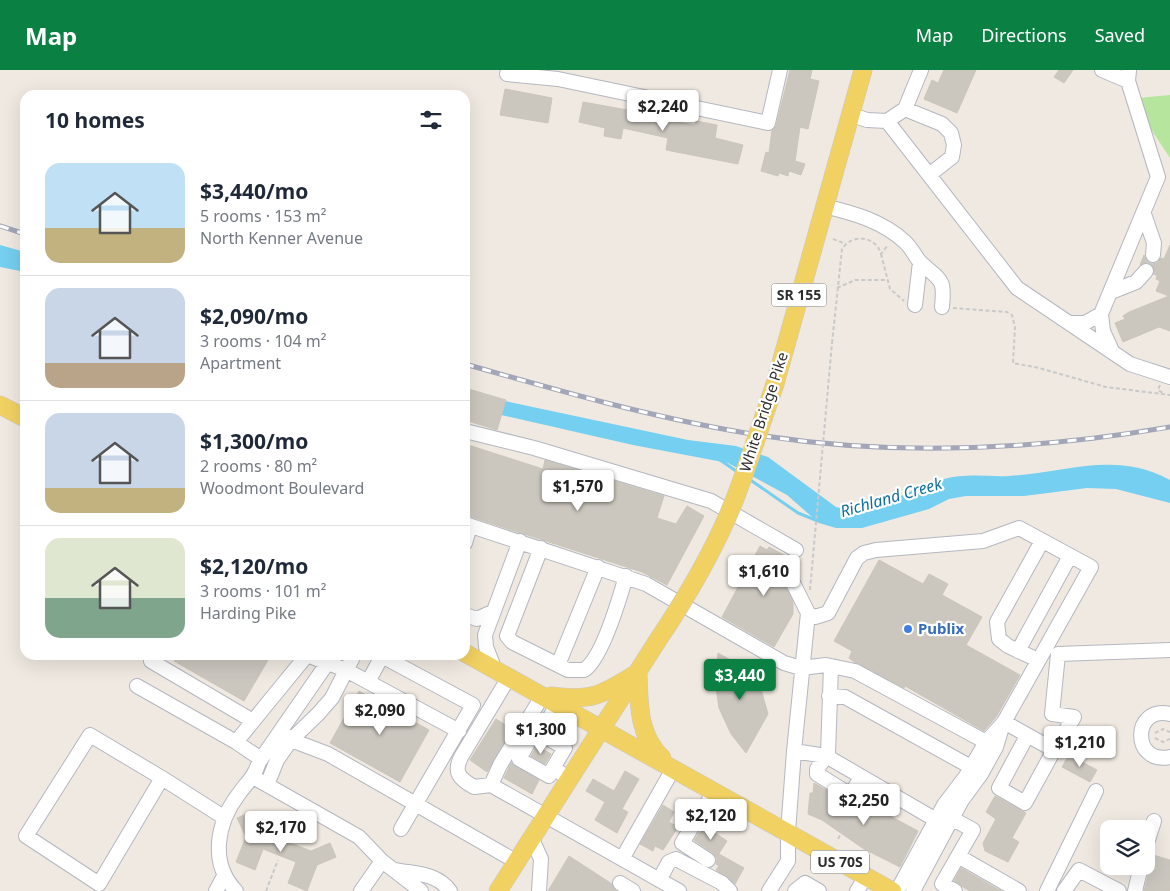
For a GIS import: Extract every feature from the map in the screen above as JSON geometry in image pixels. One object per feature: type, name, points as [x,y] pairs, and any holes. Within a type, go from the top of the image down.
[{"type":"main road","name":"White Bridge Pike","points":[[498,891],[686,598],[736,496],[775,384],[863,70]]},
{"type":"main road","points":[[0,405],[20,415]]},
{"type":"main road","name":"US 70S","points":[[470,656],[788,832],[861,884],[889,890]]},
{"type":"main road","points":[[550,699],[592,698],[611,689],[638,672],[643,727],[649,742],[658,754],[673,768]]},
{"type":"street","points":[[507,74],[558,75],[768,123],[780,70]]},
{"type":"street","points":[[852,114],[866,120],[886,121],[904,109],[921,70]]},
{"type":"street","points":[[1102,70],[1128,76],[1158,173],[1144,214],[1101,314],[1103,331],[1113,352]]},
{"type":"street","points":[[904,109],[942,124],[951,133],[954,151],[952,157],[929,175]]},
{"type":"street","points":[[886,121],[1017,288],[1130,364],[1143,369],[1166,385]]},
{"type":"street","points":[[824,206],[870,220],[896,234],[906,242],[920,262],[941,279],[944,289],[942,307]]},
{"type":"street","points":[[1144,214],[1154,242],[1153,255]]},
{"type":"street","points":[[916,305],[920,262]]},
{"type":"street","points":[[1111,292],[1136,282],[1146,271]]},
{"type":"street","points":[[1070,323],[1085,323],[1101,314]]},
{"type":"street","points":[[470,432],[543,451],[711,501],[796,550]]},
{"type":"street","points":[[470,526],[652,586],[784,663],[801,668],[831,666],[855,671],[986,742]]},
{"type":"street","points":[[793,583],[808,613],[815,617],[828,613],[857,558],[868,551],[983,541],[1019,528],[1091,567],[1004,722],[996,747],[980,774],[946,822],[889,890]]},
{"type":"street","points":[[520,541],[486,630],[486,642],[502,673],[457,765],[458,776],[474,787],[491,785],[679,891]]},
{"type":"street","points":[[1038,660],[1018,651],[999,639],[997,622],[1042,541]]},
{"type":"street","points":[[541,548],[507,636],[512,642],[558,665],[578,672],[591,664],[608,627],[626,576]]},
{"type":"street","points":[[1018,651],[1070,556]]},
{"type":"street","points":[[558,665],[598,567]]},
{"type":"street","points":[[470,617],[477,619],[492,612]]},
{"type":"street","points":[[775,889],[788,861],[788,832],[799,751],[801,668],[808,613]]},
{"type":"street","points":[[1027,736],[999,788],[1025,803],[1074,717],[1052,714],[1058,654],[1170,650]]},
{"type":"street","points":[[236,742],[303,660]]},
{"type":"street","points":[[267,785],[286,736],[329,660]]},
{"type":"street","points":[[331,660],[346,670],[459,731]]},
{"type":"street","points":[[236,891],[224,876],[218,842],[225,818],[238,794],[254,777],[261,759],[286,736],[326,706],[351,660]]},
{"type":"street","points":[[368,682],[380,660]]},
{"type":"street","points":[[389,660],[473,705],[401,828]]},
{"type":"street","points":[[151,661],[253,721]]},
{"type":"street","points":[[831,666],[826,756],[816,772],[819,778],[848,794],[866,780]]},
{"type":"street","points":[[138,686],[236,742],[261,759]]},
{"type":"street","points":[[829,696],[845,697],[971,767]]},
{"type":"street","points":[[491,785],[500,765],[550,699]]},
{"type":"street","points":[[540,734],[550,699]]},
{"type":"street","points":[[1170,714],[1161,713],[1152,716],[1144,723],[1141,733],[1142,744],[1149,753],[1159,758],[1170,757]]},
{"type":"street","points":[[1004,722],[1054,750]]},
{"type":"street","points":[[913,891],[971,767],[986,742],[1004,722]]},
{"type":"street","points":[[535,731],[565,748],[553,768],[549,776],[519,759],[535,731]]},
{"type":"street","points":[[162,778],[100,884],[26,836],[90,735],[162,778],[225,818]]},
{"type":"street","points":[[286,736],[319,749],[517,862]]},
{"type":"street","points":[[799,751],[826,756],[866,780],[946,822],[973,830],[942,884],[949,890]]},
{"type":"street","points":[[553,768],[570,779]]},
{"type":"street","points":[[622,859],[673,768]]},
{"type":"street","points":[[254,777],[359,837],[382,861],[421,891]]},
{"type":"street","points":[[1046,891],[1096,790]]},
{"type":"street","points":[[708,860],[682,843],[714,792]]},
{"type":"street","points":[[532,839],[541,859],[539,891]]},
{"type":"street","points":[[958,856],[1018,891]]},
{"type":"street","points":[[659,880],[669,862],[676,859],[722,883],[730,891]]},
{"type":"street","points":[[360,891],[382,861]]},
{"type":"street","points":[[396,870],[434,877],[443,882],[450,891]]},
{"type":"street","points":[[1064,891],[1079,870],[1119,891]]},
{"type":"street","points":[[1136,891],[1140,875]]},
{"type":"street","points":[[216,891],[224,876]]},
{"type":"street","points":[[796,891],[805,883],[819,891]]},
{"type":"path","points":[[881,254],[896,234]]},
{"type":"path","points":[[833,239],[846,244],[860,239],[872,240],[880,248],[886,280],[890,289],[897,297],[916,305]]},
{"type":"path","points":[[810,590],[836,288],[841,254],[846,244]]},
{"type":"path","points":[[836,288],[855,280],[886,280]]},
{"type":"path","points":[[942,307],[1006,312],[1012,315],[1015,327],[1013,363],[1039,368],[1106,387],[1166,385],[1170,395]]},
{"type":"path","points":[[1170,732],[1163,729],[1150,735],[1163,742],[1170,738]]},
{"type":"path","points":[[838,839],[866,780]]},
{"type":"path","points":[[266,891],[278,860]]},
{"type":"green space","points":[[1170,95],[1170,158],[1145,120],[1139,98]]},
{"type":"water","points":[[0,245],[20,251],[20,271],[0,267]]},
{"type":"water","points":[[505,401],[688,440],[736,446],[768,457],[836,507],[856,512],[870,510],[925,485],[952,477],[1009,476],[1110,465],[1130,466],[1150,471],[1170,480],[1170,503],[1116,489],[1087,488],[1024,496],[966,496],[949,499],[929,509],[862,528],[836,528],[819,523],[787,495],[728,463],[633,445],[501,415]]},
{"type":"building","points":[[790,70],[812,70],[810,79],[819,81],[808,129],[800,127],[795,161],[805,164],[801,175],[789,171],[788,176],[779,173],[778,176],[761,171],[766,152],[769,153],[772,130],[776,126]]},
{"type":"building","points":[[944,70],[976,70],[957,113],[924,99],[932,80],[938,83]]},
{"type":"building","points":[[1059,70],[1073,70],[1064,83],[1054,77]]},
{"type":"building","points":[[505,89],[552,98],[548,123],[500,115]]},
{"type":"building","points":[[583,102],[659,116],[659,119],[695,125],[696,121],[717,125],[715,138],[743,145],[738,164],[666,150],[668,138],[623,128],[621,139],[604,136],[605,128],[579,122]]},
{"type":"building","points":[[1170,245],[1170,331],[1159,327],[1123,342],[1115,323],[1125,319],[1123,316],[1129,312],[1169,296],[1156,291],[1160,281],[1156,279],[1157,276],[1154,274],[1152,265],[1147,262],[1140,265],[1144,255],[1148,262],[1152,264],[1157,263],[1161,258],[1164,259]]},
{"type":"building","points":[[470,389],[506,400],[497,430],[470,422]]},
{"type":"building","points":[[470,446],[543,469],[545,460],[664,496],[657,518],[676,524],[687,506],[704,516],[667,585],[642,572],[470,517]]},
{"type":"building","points":[[760,546],[767,550],[769,547],[797,562],[793,574],[786,578],[784,582],[793,602],[793,614],[774,647],[722,617]]},
{"type":"building","name":"Publix","points":[[879,560],[923,584],[929,574],[948,584],[942,595],[982,617],[966,645],[1020,675],[996,717],[984,731],[905,686],[904,688],[854,662],[849,658],[852,651],[834,641]]},
{"type":"building","points":[[718,653],[757,675],[768,714],[746,753],[731,734],[719,708],[715,681]]},
{"type":"building","points":[[175,660],[268,660],[244,701]]},
{"type":"building","points":[[359,691],[429,730],[400,782],[330,743]]},
{"type":"building","points":[[496,719],[512,729],[487,772],[470,760]]},
{"type":"building","points":[[537,746],[551,754],[545,764],[531,756]]},
{"type":"building","points":[[1069,755],[1097,770],[1090,782],[1062,767]]},
{"type":"building","points":[[511,763],[539,780],[532,794],[504,778]]},
{"type":"building","points":[[625,771],[639,779],[622,809],[628,812],[617,833],[595,820],[605,802],[586,791],[593,779],[614,791]]},
{"type":"building","points":[[814,783],[828,791],[827,794],[857,810],[862,801],[918,831],[900,867],[864,849],[822,820],[808,814],[810,793],[813,793]]},
{"type":"building","points":[[995,796],[1026,813],[1012,838],[1019,842],[1008,862],[985,851],[983,843],[996,819],[986,812]]},
{"type":"building","points":[[663,805],[674,812],[669,822],[678,827],[663,850],[655,846],[653,851],[640,844]]},
{"type":"building","points":[[251,812],[259,831],[311,851],[330,843],[336,857],[317,865],[307,891],[288,883],[296,862],[263,849],[255,870],[236,862],[246,837],[237,818]]},
{"type":"building","points":[[705,826],[727,841],[716,858],[713,853],[694,840]]},
{"type":"building","points":[[719,854],[744,868],[735,884],[716,870],[719,866],[716,864]]},
{"type":"building","points":[[569,856],[612,884],[616,891],[548,891]]},
{"type":"building","points":[[1155,856],[1170,860],[1170,891],[1144,891],[1148,875],[1155,875]]},
{"type":"building","points":[[961,868],[1001,891],[970,891],[963,887],[954,881]]},
{"type":"waterway","name":"Richland Creek","points":[[720,460],[739,473]]},
{"type":"waterway","name":"Richland Creek","points":[[749,479],[798,513],[818,521]]},
{"type":"railway","points":[[0,226],[20,232]]},
{"type":"railway","points":[[470,365],[567,393],[705,426],[793,440],[847,445],[901,448],[1010,446],[1117,435],[1170,427]]},
{"type":"place","name":"Publix","points":[[908,629]]}]
